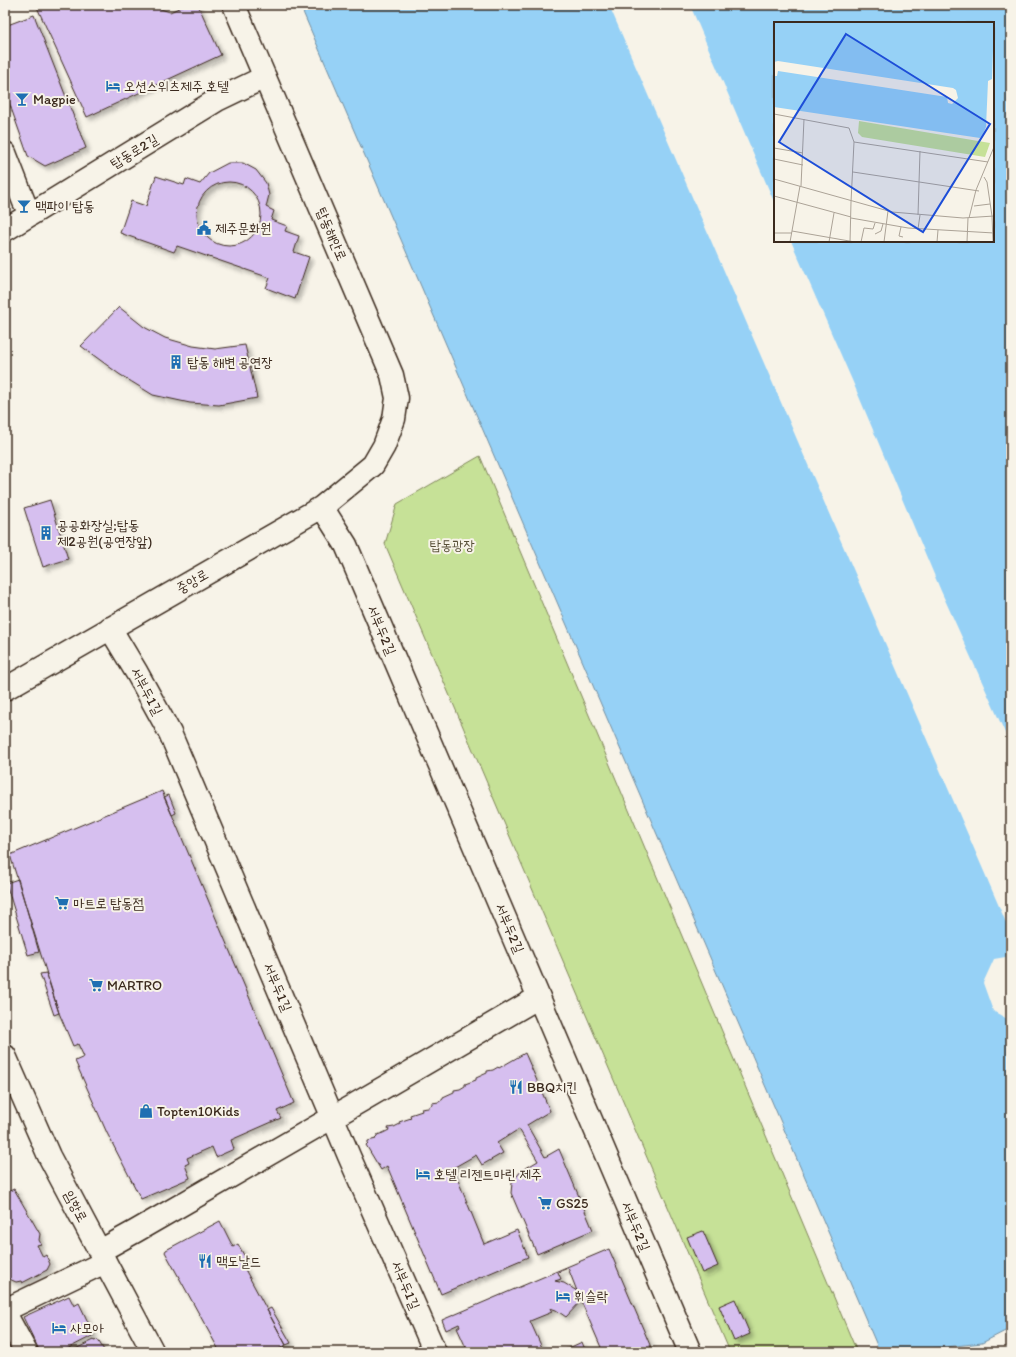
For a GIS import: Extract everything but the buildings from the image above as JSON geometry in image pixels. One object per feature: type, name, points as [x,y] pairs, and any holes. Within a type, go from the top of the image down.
[{"type":"street","name":"탑동해안로","points":[[234,5],[392,375],[396,398],[394,419],[384,446],[373,465]]},
{"type":"street","name":"탑동로2길","points":[[5,230],[217,100],[265,78]]},
{"type":"street","points":[[5,153],[24,202],[31,214]]},
{"type":"street","name":"중앙로","points":[[5,689],[322,507],[373,465]]},
{"type":"street","name":"서부두2길","points":[[322,507],[346,545],[690,1352]]},
{"type":"street","name":"서부두1길","points":[[110,628],[170,733],[435,1352]]},
{"type":"street","points":[[26,1352],[5,1312],[103,1256],[140,1229],[539,997]]},
{"type":"street","name":"임항로","points":[[5,1056],[50,1156],[154,1352]]},
{"type":"green space","name":"탑동광장","points":[[480,456],[857,1352],[730,1352],[385,544],[397,504]]},
{"type":"water","points":[[300,5],[1011,5],[1011,1328],[982,1343],[919,1350],[879,1350]]},
{"type":"pier","points":[[609,5],[690,5],[774,202],[774,242],[791,242],[852,380],[941,591],[1011,746],[1011,934]]},
{"type":"pier","points":[[1011,956],[1011,1021],[993,1011],[983,983],[994,959]]},
{"type":"place","name":"오션스위츠제주 호텔","points":[[113,86]]},
{"type":"place","name":"Magpie","points":[[22,99]]},
{"type":"place","name":"맥파이 탑동","points":[[24,206]]},
{"type":"place","name":"제주문화원","points":[[204,228]]},
{"type":"place","name":"탑동 해변 공연장","points":[[176,362]]},
{"type":"place","name":"공공화장실;탑동 제2공원(공연장앞)","points":[[46,533]]},
{"type":"place","name":"마트로 탑동점","points":[[62,903]]},
{"type":"place","name":"MARTRO","points":[[96,985]]},
{"type":"place","name":"BBQ치킨","points":[[516,1087]]},
{"type":"place","name":"Topten10Kids","points":[[146,1111]]},
{"type":"place","name":"호텔 리젠트마린 제주","points":[[423,1174]]},
{"type":"place","name":"GS25","points":[[545,1203]]},
{"type":"place","name":"맥도날드","points":[[205,1261]]},
{"type":"place","name":"휘슬락","points":[[563,1296]]},
{"type":"place","name":"사모아","points":[[59,1328]]}]
